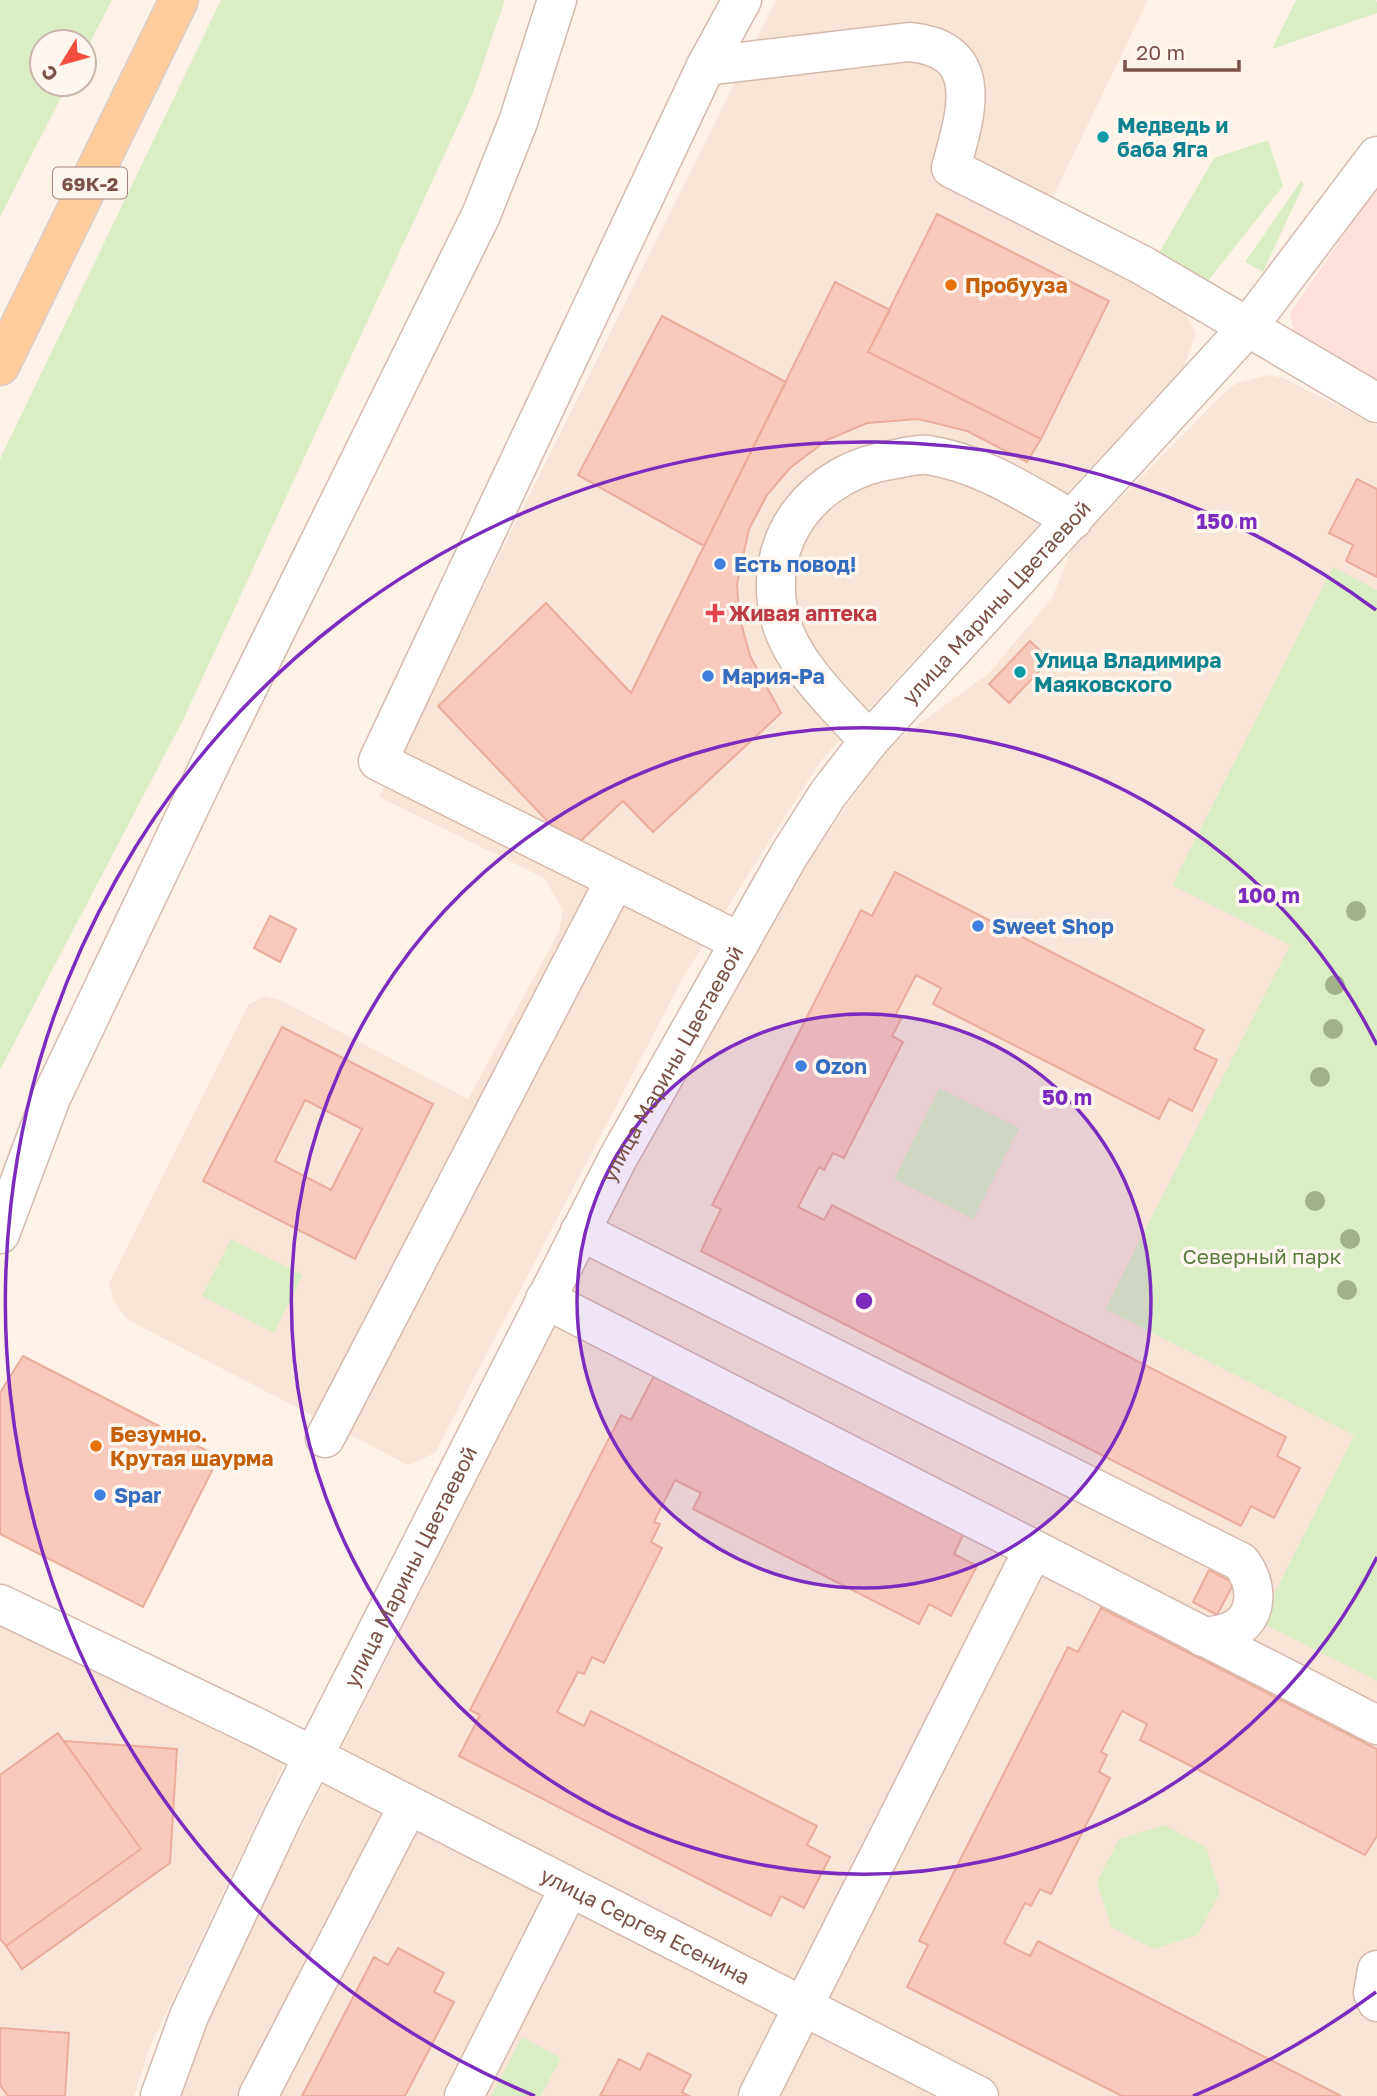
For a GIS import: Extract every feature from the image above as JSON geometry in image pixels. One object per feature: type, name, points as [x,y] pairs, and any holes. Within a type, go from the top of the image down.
[{"type":"main road","name":"69К-2","points":[[0,366],[179,0]]},
{"type":"street","points":[[0,1234],[63,1073],[212,760],[481,215],[517,122],[557,0]]},
{"type":"street","points":[[740,942],[378,761],[706,66],[742,0]]},
{"type":"street","points":[[706,66],[909,42],[926,44],[942,51],[956,62],[964,77],[968,94],[951,168],[1142,265],[1377,403]]},
{"type":"street","name":"улица Марины Цветаевой","points":[[160,2096],[204,1982],[312,1757],[580,1231],[795,844],[828,794],[869,741],[1247,328],[1377,156]]},
{"type":"street","points":[[869,741],[801,661],[781,623],[776,580],[784,538],[807,502],[839,476],[881,461],[926,455],[973,466],[1073,520]]},
{"type":"street","points":[[325,1438],[615,880]]},
{"type":"street","points":[[580,1231],[1241,1562],[1250,1573],[1255,1592],[1244,1622],[1231,1632],[1203,1637]]},
{"type":"street","points":[[545,1299],[1377,1725]]},
{"type":"street","points":[[758,2096],[1033,1550]]},
{"type":"street","name":"улица Сергея Есенина","points":[[0,1604],[312,1757],[979,2096]]},
{"type":"street","points":[[258,2096],[408,1806]]},
{"type":"street","points":[[464,2096],[569,1888]]},
{"type":"street","points":[[1377,1970],[1373,1993],[1377,2002]]},
{"type":"shaded area","points":[[776,0],[1148,0],[1040,224],[1178,302],[1196,333],[1184,367],[820,762],[684,976],[435,1453],[408,1465],[128,1320],[114,1302],[109,1283],[248,1005],[264,996],[280,1000],[468,1099],[559,931],[563,910],[544,878],[379,797]]},
{"type":"shaded area","points":[[1377,187],[1377,385],[1295,339],[1290,313]]},
{"type":"shaded area","points":[[1269,375],[1284,378],[1377,426],[1377,2096],[179,2096],[206,2026],[269,1892],[620,1197],[788,890],[889,746],[989,673],[1052,598],[1072,548],[1223,394],[1237,383]]},
{"type":"shaded area","points":[[0,1622],[284,1764],[150,2047],[134,2096],[0,2096]]},
{"type":"green space","points":[[0,0],[112,0],[97,28],[28,28],[28,98],[61,98],[0,217]]},
{"type":"green space","points":[[221,0],[505,0],[473,93],[183,720],[0,1070],[0,459]]},
{"type":"green space","points":[[1296,0],[1374,0],[1377,2],[1377,13],[1272,49]]},
{"type":"green space","points":[[1268,140],[1283,186],[1208,281],[1159,253],[1214,158]]},
{"type":"green space","points":[[1301,181],[1304,184],[1263,272],[1245,262]]},
{"type":"green space","name":"Северный парк","points":[[1333,567],[1377,590],[1377,1681],[1260,1622],[1354,1435],[1105,1309],[1290,945],[1172,885]]},
{"type":"green space","points":[[939,1088],[1019,1128],[973,1219],[894,1179]]},
{"type":"green space","points":[[231,1239],[303,1275],[274,1333],[202,1296]]},
{"type":"green space","points":[[1164,1825],[1206,1847],[1220,1892],[1198,1935],[1154,1949],[1111,1927],[1097,1882],[1119,1839]]},
{"type":"green space","points":[[522,2037],[561,2058],[541,2096],[491,2096]]},
{"type":"building","points":[[937,214],[1109,301],[1041,439],[868,352]]},
{"type":"building","points":[[835,282],[890,310],[868,352],[1041,439],[1027,462],[967,431],[918,419],[867,423],[827,440],[790,468],[767,495],[749,529],[737,584],[739,615],[750,656],[781,713],[653,832],[623,801],[573,848],[438,706],[546,603],[631,693]]},
{"type":"building","points":[[662,316],[786,382],[704,546],[578,475]]},
{"type":"building","points":[[1357,479],[1377,489],[1377,577],[1346,561],[1353,545],[1329,533]]},
{"type":"building","name":"Улица Владимира Маяковского","points":[[1030,641],[1050,660],[1009,703],[989,684]]},
{"type":"building","points":[[895,872],[1204,1030],[1194,1049],[1217,1060],[1192,1111],[1169,1099],[1159,1119],[933,1004],[941,988],[916,975],[895,1016],[901,1019],[892,1036],[903,1042],[844,1158],[833,1153],[824,1170],[819,1167],[798,1207],[824,1220],[832,1205],[1286,1437],[1277,1456],[1300,1468],[1274,1518],[1251,1506],[1241,1526],[701,1251],[721,1209],[712,1205],[861,910],[872,916]]},
{"type":"building","points":[[270,916],[296,929],[280,962],[254,948]]},
{"type":"building","points":[[282,1027],[433,1104],[355,1259],[203,1181]],"holes":[[[305,1100],[362,1129],[331,1190],[275,1161]]]},
{"type":"building","name":"Spar","points":[[23,1356],[219,1457],[143,1607],[0,1534],[0,1393]]},
{"type":"building","points":[[654,1376],[963,1535],[954,1554],[977,1566],[951,1616],[929,1604],[919,1624],[693,1509],[701,1493],[675,1480],[654,1522],[660,1524],[651,1542],[662,1548],[604,1663],[592,1657],[584,1674],[578,1672],[557,1712],[584,1726],[591,1711],[817,1826],[807,1845],[830,1857],[804,1908],[781,1896],[771,1916],[459,1756],[480,1715],[470,1710],[621,1415],[631,1420]]},
{"type":"building","points":[[1209,1570],[1234,1583],[1217,1615],[1193,1602]]},
{"type":"building","points":[[1101,1608],[1377,1749],[1377,1836],[1365,1855],[1140,1740],[1147,1724],[1122,1711],[1101,1752],[1107,1755],[1099,1772],[1110,1778],[1051,1894],[1040,1889],[1031,1906],[1025,1903],[1004,1943],[1030,1956],[1038,1941],[1341,2096],[1122,2096],[907,1987],[928,1945],[919,1941],[1068,1647],[1078,1652]]},
{"type":"building","points":[[58,1733],[141,1849],[6,1946],[0,1939],[0,1775]]},
{"type":"building","points":[[64,1741],[177,1749],[170,1863],[22,1969],[6,1946],[141,1849]]},
{"type":"building","points":[[398,1948],[444,1973],[434,1992],[454,2002],[405,2096],[302,2096],[374,1957],[388,1965]]},
{"type":"building","points":[[0,2028],[69,2033],[65,2096],[8,2096],[0,2085]]},
{"type":"building","points":[[648,2053],[691,2075],[682,2092],[689,2096],[600,2096],[619,2059],[640,2070]]},
{"type":"place","name":"Медведь и баба Яга","points":[[1103,137]]},
{"type":"place","name":"Пробууза","points":[[951,285]]},
{"type":"place","name":"Есть повод!","points":[[720,564]]},
{"type":"place","name":"Живая аптека","points":[[715,613]]},
{"type":"place","name":"Улица Владимира Маяковского","points":[[1020,672]]},
{"type":"place","name":"Мария-Ра","points":[[708,676]]},
{"type":"place","name":"Sweet Shop","points":[[978,926]]},
{"type":"place","name":"Ozon","points":[[801,1066]]},
{"type":"place","name":"Безумно. Крутая шаурма","points":[[96,1446]]},
{"type":"place","name":"Spar","points":[[100,1495]]}]
